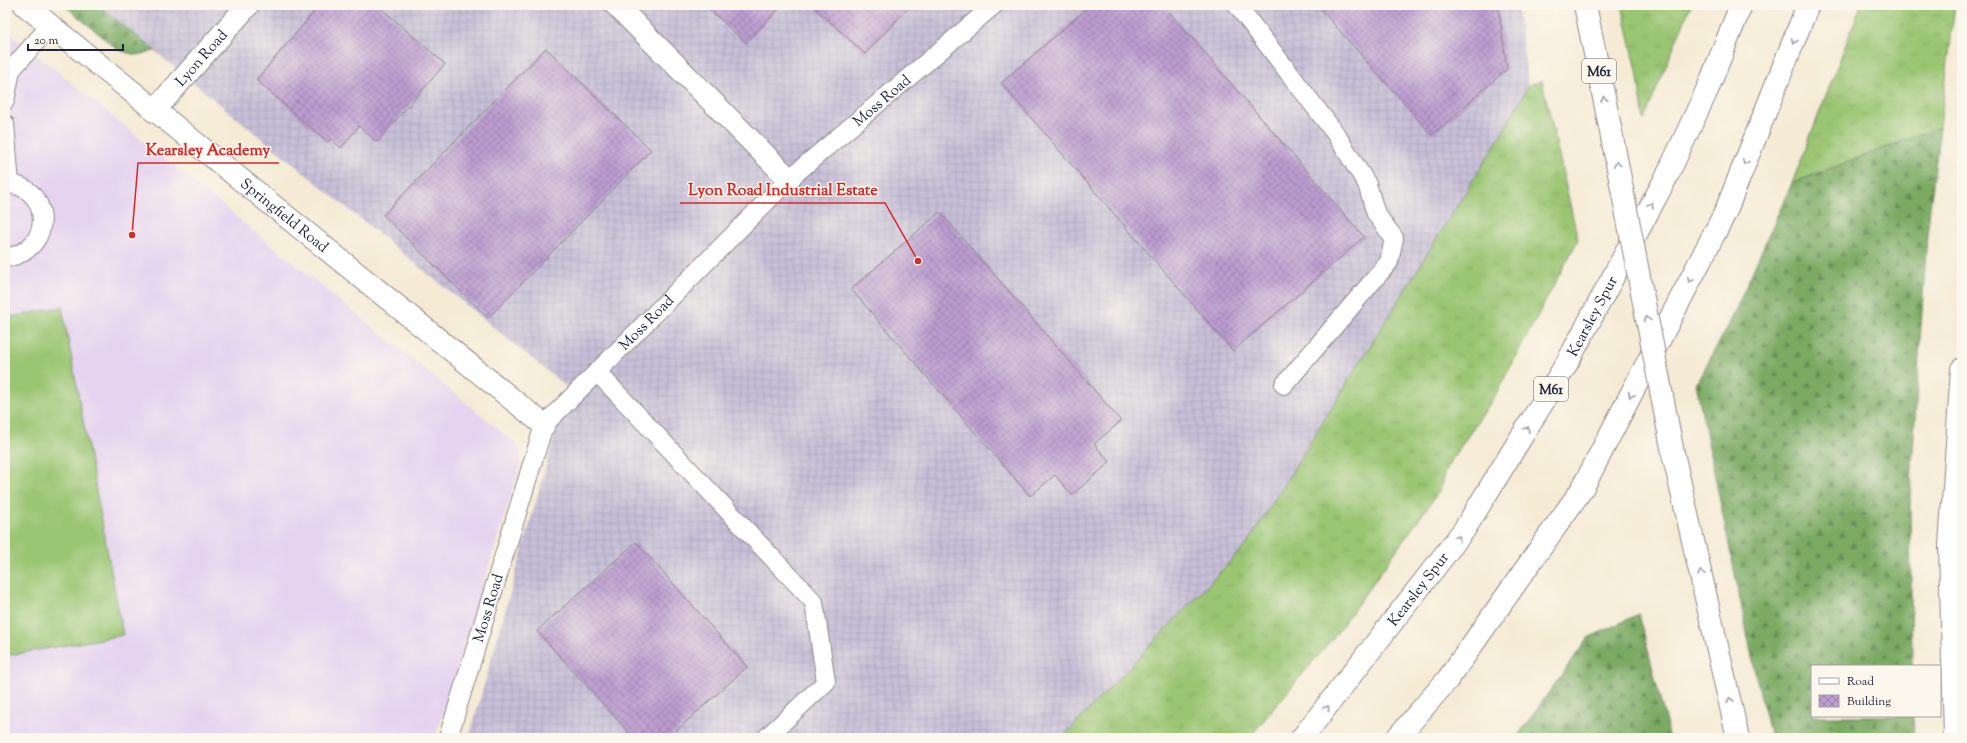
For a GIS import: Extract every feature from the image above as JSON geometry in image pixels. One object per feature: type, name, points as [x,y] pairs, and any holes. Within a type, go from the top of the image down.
[{"type":"main road","name":"Springfield Road","points":[[24,5],[544,425]]},
{"type":"main road","name":"Lyon Road","points":[[154,110],[248,5]]},
{"type":"main road","points":[[616,5],[789,179]]},
{"type":"main road","name":"M61","points":[[1585,5],[1673,453],[1738,738]]},
{"type":"main road","name":"Kearsley Spur","points":[[1302,738],[1464,530],[1567,363],[1667,176],[1708,88],[1741,5]]},
{"type":"main road","points":[[1397,738],[1448,680],[1582,489],[1725,213],[1808,5]]},
{"type":"main road","points":[[1955,738],[1950,546],[1962,369]]},
{"type":"lane","name":"Moss Road","points":[[448,738],[544,425],[789,179],[994,5]]},
{"type":"lane","points":[[1237,5],[1335,133],[1367,184],[1376,214],[1394,238],[1389,262],[1284,385]]},
{"type":"lane","points":[[5,102],[11,70],[50,26]]},
{"type":"lane","points":[[5,124],[7,184],[22,188],[32,195],[39,205],[42,218],[41,230],[36,241],[22,253],[5,258]]},
{"type":"lane","points":[[597,372],[814,602],[826,682],[766,738]]},
{"type":"shaded area","points":[[98,5],[1517,5],[1528,86],[1501,135],[1247,544],[1062,738],[469,738],[568,388]]},
{"type":"shaded area","points":[[5,29],[513,441],[520,450],[521,463],[435,738],[5,738]]},
{"type":"green space","points":[[64,5],[98,5],[155,51],[136,55],[118,50]]},
{"type":"green space","points":[[1622,5],[1691,5],[1644,120],[1637,71]]},
{"type":"green space","points":[[1861,5],[1955,5],[1940,127],[1792,183]]},
{"type":"green space","points":[[1542,80],[1578,240],[1495,396],[1445,470],[1440,490],[1336,634],[1249,738],[1062,738],[1247,544],[1501,135],[1528,86]]},
{"type":"green space","points":[[1940,127],[1927,234],[1910,498],[1912,665],[1811,665],[1811,717],[1913,717],[1914,738],[1771,738],[1756,677],[1696,384],[1729,324],[1792,183]]},
{"type":"green space","points":[[62,307],[123,635],[5,656],[5,318]]},
{"type":"green space","points":[[1639,614],[1670,738],[1516,738],[1588,638]]},
{"type":"building","points":[[320,5],[377,5],[445,64],[377,142],[359,126],[341,148],[331,139],[328,142],[256,80]]},
{"type":"building","points":[[705,5],[782,5],[746,43]]},
{"type":"building","points":[[812,5],[911,5],[865,54]]},
{"type":"building","points":[[1091,5],[1163,5],[1364,237],[1233,351],[1001,83]]},
{"type":"building","points":[[1317,5],[1498,5],[1507,69],[1432,135]]},
{"type":"building","points":[[546,48],[651,150],[488,318],[383,215]]},
{"type":"building","points":[[940,212],[1121,421],[1094,444],[1110,462],[1072,495],[1055,475],[1030,496],[851,289]]},
{"type":"building","points":[[636,542],[747,667],[668,738],[634,738],[537,631]]},
{"type":"place","name":"Kearsley Academy","points":[[132,235]]},
{"type":"place","name":"Lyon Road Industrial Estate","points":[[918,261]]}]
